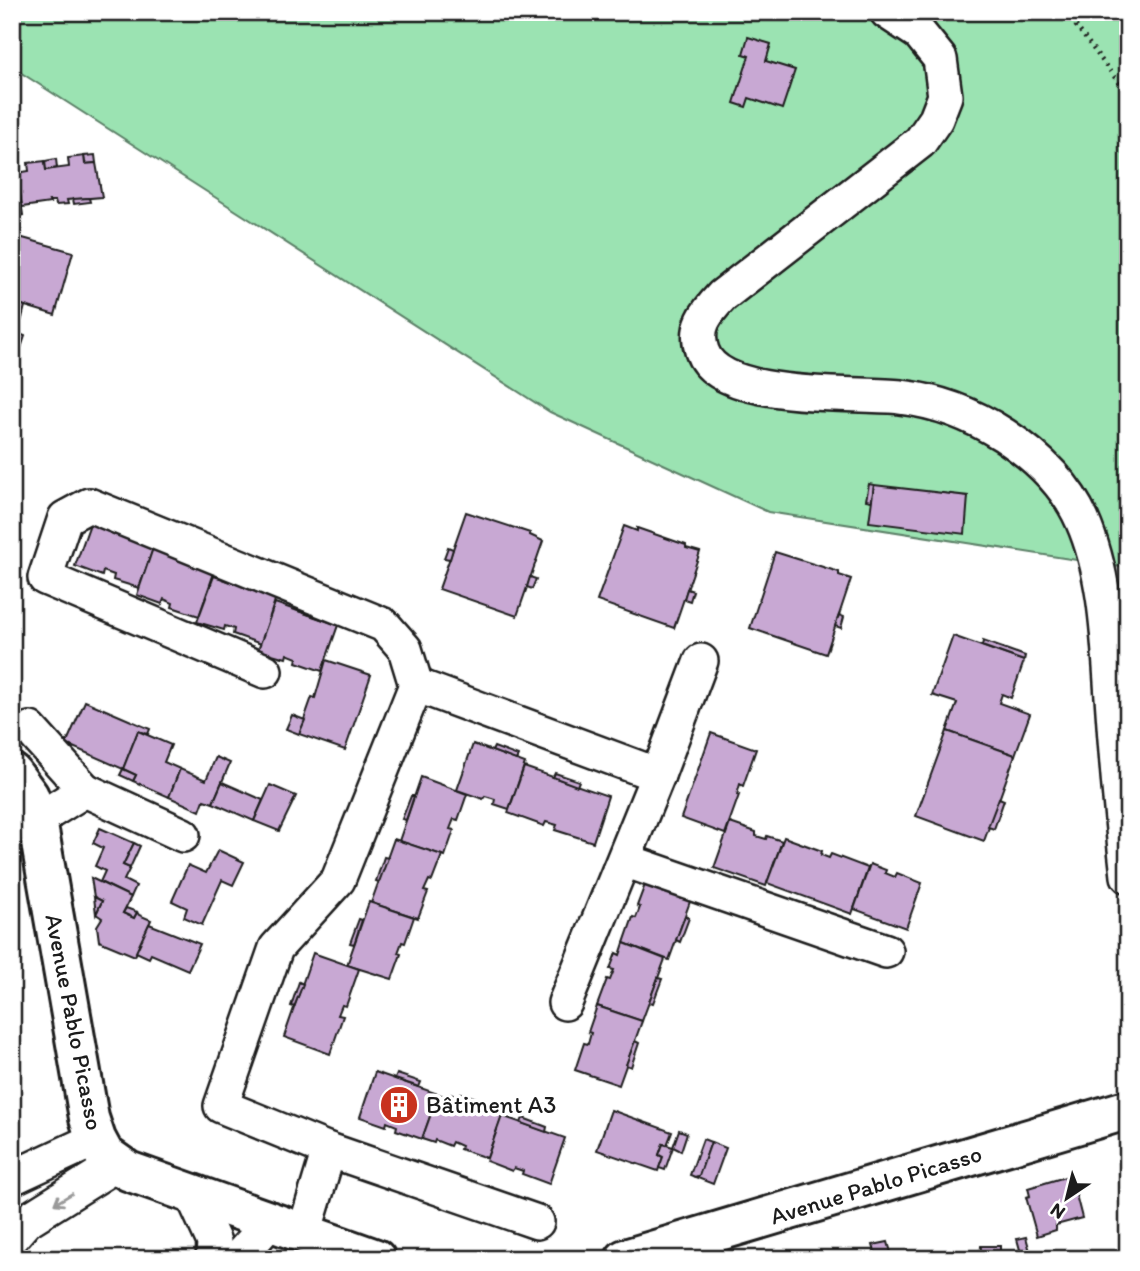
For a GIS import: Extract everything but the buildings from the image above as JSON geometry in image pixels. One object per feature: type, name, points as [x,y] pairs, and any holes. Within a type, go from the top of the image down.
[{"type":"main road","name":"Avenue Pablo Picasso","points":[[12,772],[29,796],[37,820],[83,1091],[106,1151]]},
{"type":"main road","name":"Avenue Pablo Picasso","points":[[625,1259],[1127,1106]]},
{"type":"main road","points":[[106,1151],[128,1171],[376,1259]]},
{"type":"street","points":[[887,12],[919,33],[940,59],[945,96],[936,119],[920,142],[722,296],[701,324],[698,335],[703,355],[709,364],[719,371],[747,385],[770,389],[901,397],[935,403],[1003,435],[1058,480],[1081,519],[1101,587],[1124,804],[1128,876]]},
{"type":"street","points":[[265,671],[45,578],[65,518],[89,505],[384,625],[405,649],[416,685],[338,880],[276,948],[221,1106],[329,1150],[537,1222]]},
{"type":"street","points":[[565,1003],[658,775],[701,661]]},
{"type":"street","points":[[416,685],[658,775]]},
{"type":"street","points":[[30,729],[85,790],[183,835]]},
{"type":"street","points":[[37,820],[85,790]]},
{"type":"street","points":[[624,860],[886,951]]},
{"type":"street","points":[[237,1259],[288,1227],[329,1150]]},
{"type":"street","points":[[12,1178],[106,1151]]},
{"type":"street","points":[[12,1237],[26,1221],[106,1151]]},
{"type":"street","points":[[191,1192],[214,1242],[213,1259]]},
{"type":"path","points":[[1078,12],[1076,26],[1128,95]]},
{"type":"green space","points":[[12,12],[1128,12],[1128,568],[768,512],[550,412],[12,67]]},
{"type":"place","name":"Bâtiment A3","points":[[399,1105]]}]
